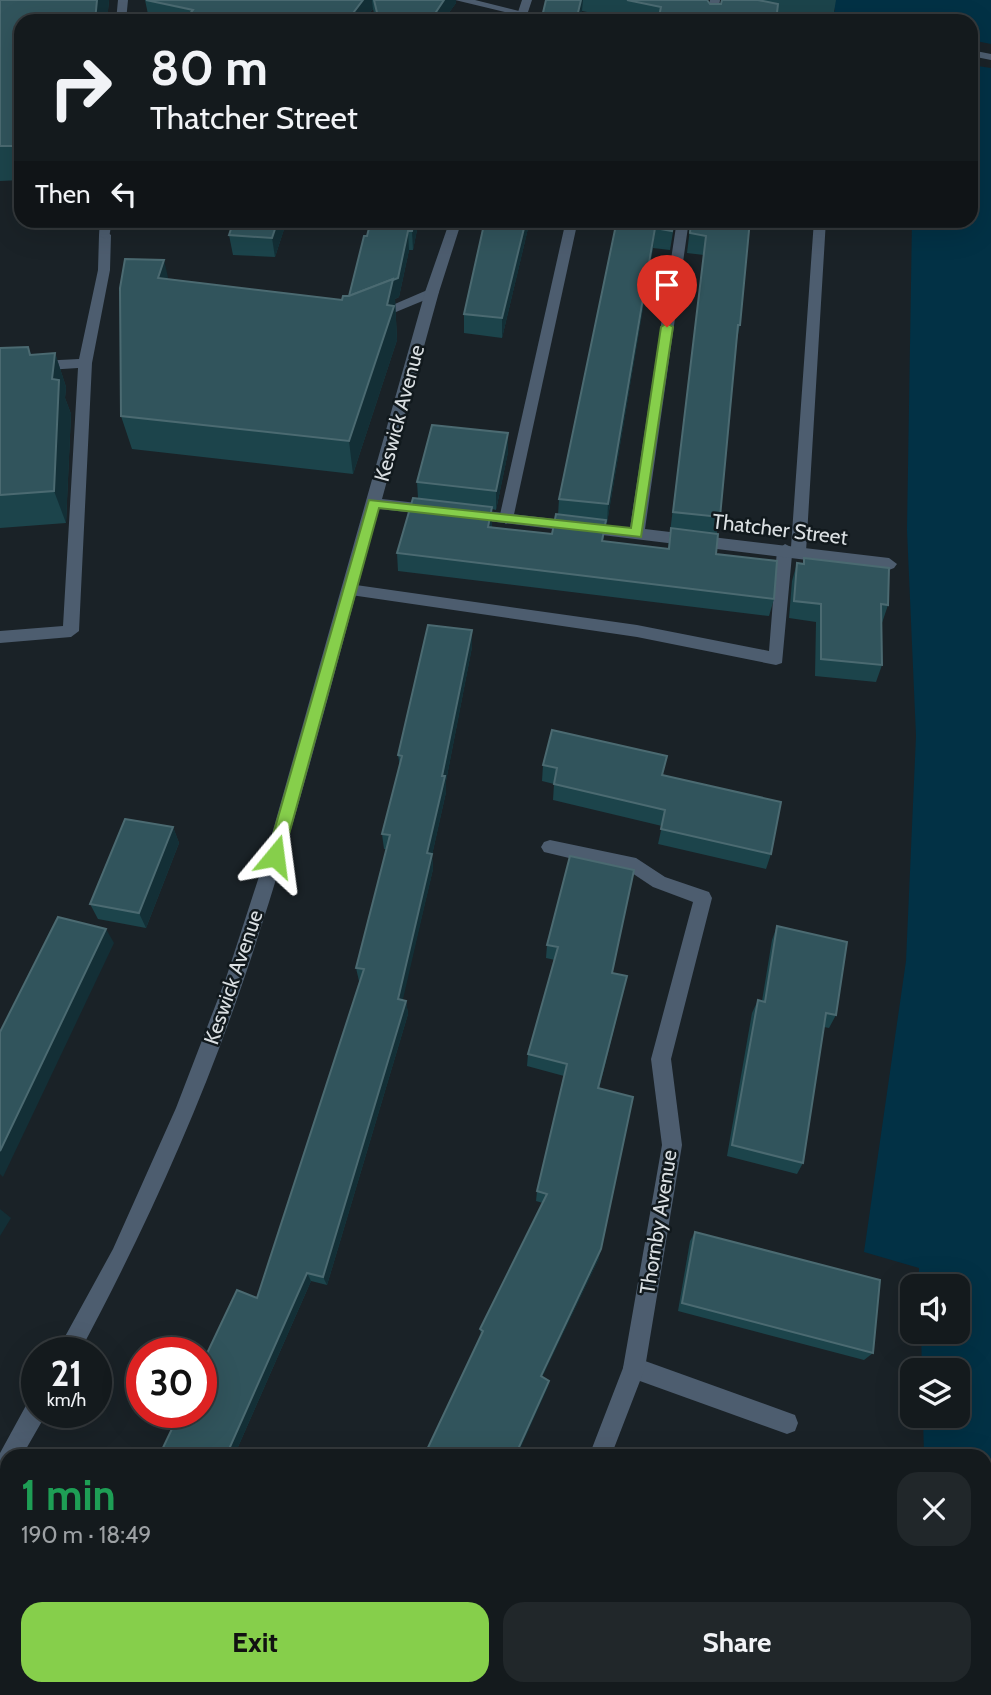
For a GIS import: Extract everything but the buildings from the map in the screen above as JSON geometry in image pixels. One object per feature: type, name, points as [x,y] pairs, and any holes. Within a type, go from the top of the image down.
[{"type":"street","points":[[460,0],[510,14]]},
{"type":"street","points":[[711,4],[728,9]]},
{"type":"street","points":[[742,12],[754,14]]},
{"type":"street","points":[[0,637],[71,631],[86,363],[111,269],[106,228]]},
{"type":"street","name":"Keswick Avenue","points":[[76,1337],[120,1256],[185,1110],[235,978],[275,856],[432,292],[453,228]]},
{"type":"street","points":[[506,519],[570,228]]},
{"type":"street","points":[[637,533],[682,228]]},
{"type":"street","points":[[349,590],[637,631],[776,659],[792,551],[819,228]]},
{"type":"street","points":[[364,319],[432,292]]},
{"type":"street","points":[[0,368],[86,363]]},
{"type":"street","name":"Thatcher Street","points":[[374,503],[889,564]]},
{"type":"street","name":"Thornby Avenue","points":[[550,848],[636,866],[659,882],[703,898],[661,1059],[672,1146],[634,1368],[603,1449]]},
{"type":"street","points":[[634,1368],[787,1423]]},
{"type":"street","points":[[14,1449],[26,1428]]},
{"type":"shaded area","points":[[832,0],[991,0],[991,44],[978,41],[978,14],[823,14],[835,11]]},
{"type":"shaded area","points":[[978,66],[991,68],[991,1449],[924,1449],[923,1428],[970,1428],[970,1358],[922,1358],[921,1344],[970,1344],[970,1274],[919,1274],[919,1268],[864,1252],[906,961],[916,736],[907,530],[912,228],[978,228]]},
{"type":"route","points":[[275,856],[374,503],[637,533],[667,327]]}]
